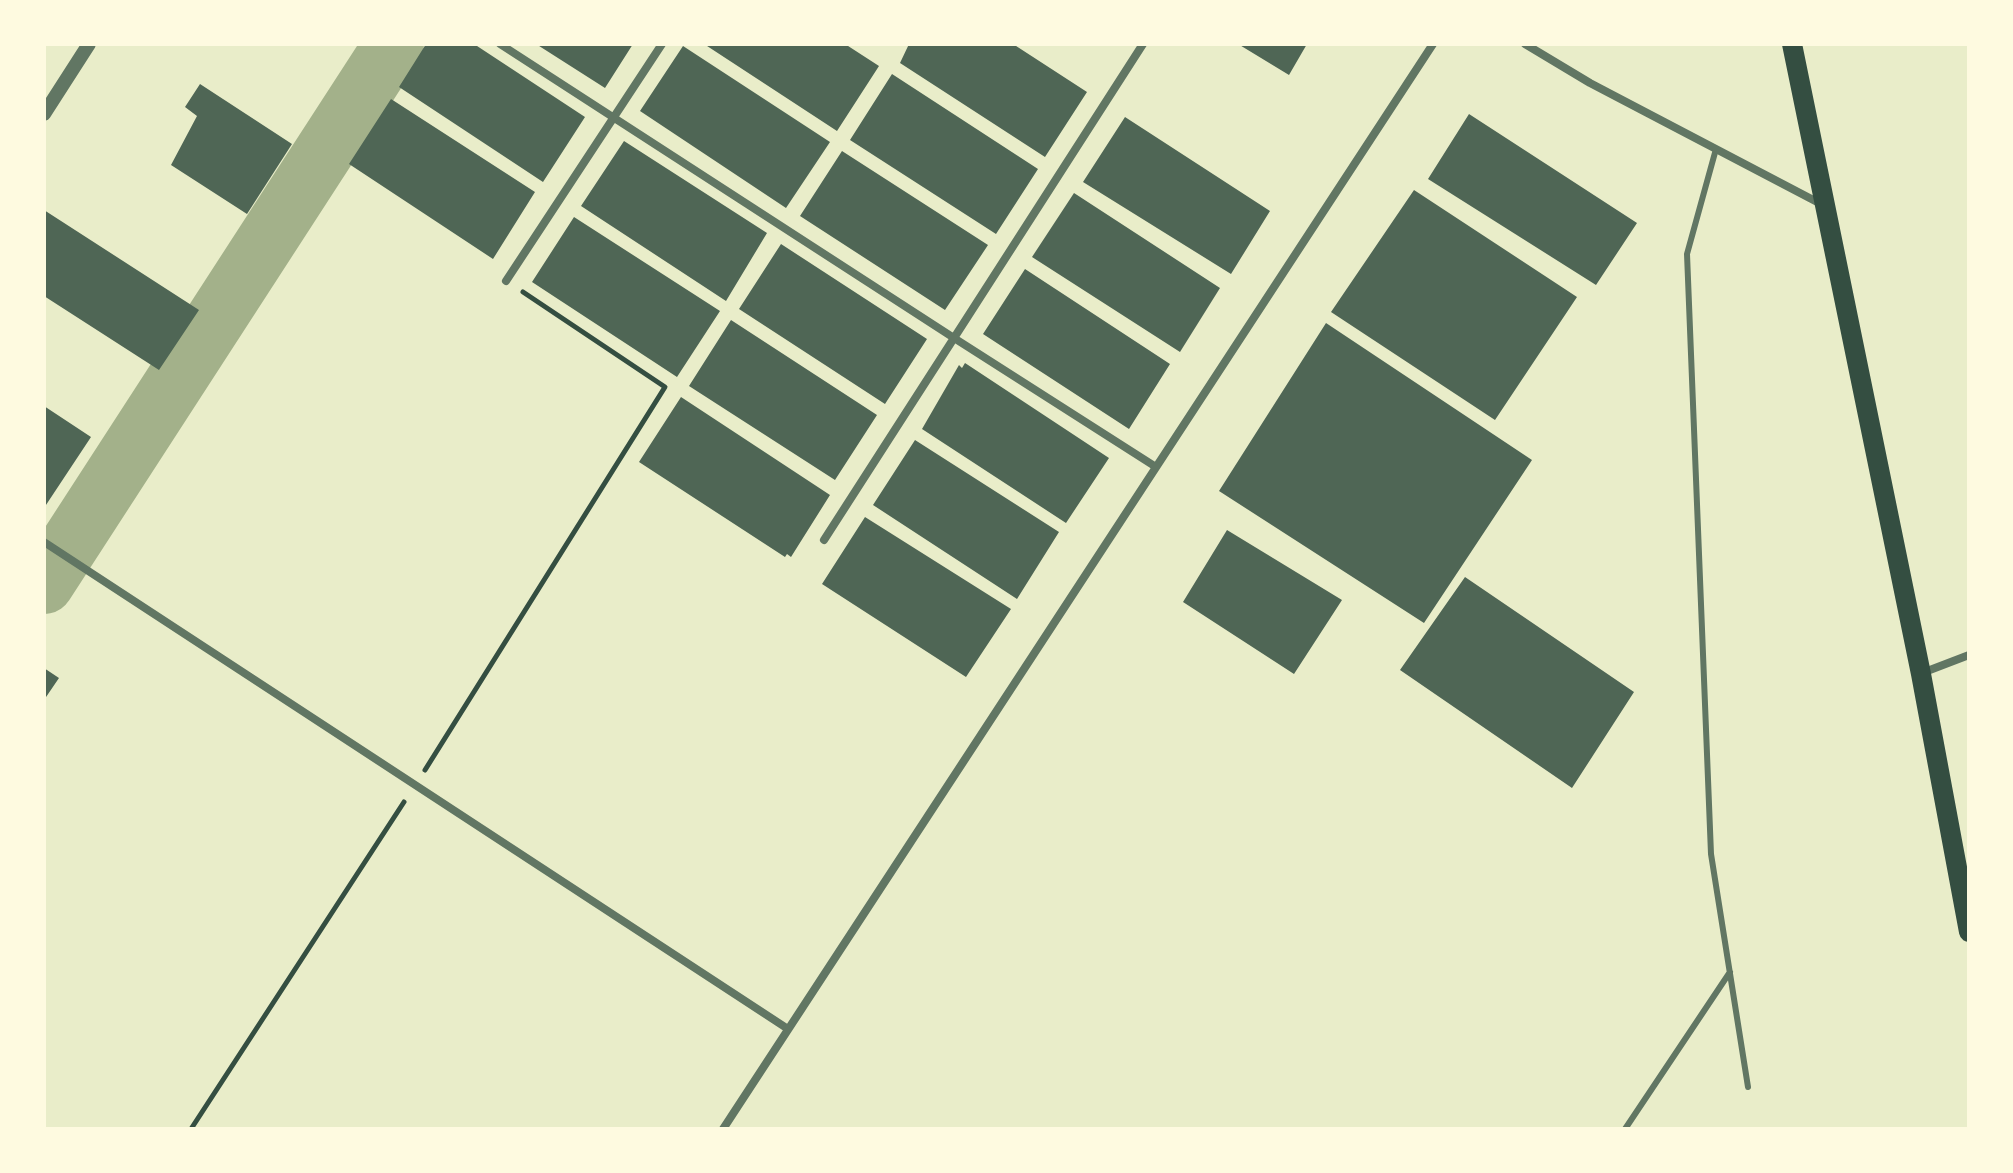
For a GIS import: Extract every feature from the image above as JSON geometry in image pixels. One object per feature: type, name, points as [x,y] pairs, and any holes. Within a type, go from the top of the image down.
[{"type":"main road","points":[[1792,44],[1921,674],[1969,932]]},
{"type":"street","points":[[44,114],[89,44]]},
{"type":"street","points":[[500,44],[1156,467]]},
{"type":"street","points":[[506,281],[662,44]]},
{"type":"street","points":[[824,540],[1143,44]]},
{"type":"street","points":[[723,1129],[1433,44]]},
{"type":"street","points":[[1525,44],[1590,83],[1825,206]]},
{"type":"street","points":[[44,542],[788,1029]]},
{"type":"street","points":[[1921,674],[1969,655]]},
{"type":"lane","points":[[1716,149],[1687,254],[1711,854],[1748,1087]]},
{"type":"lane","points":[[1625,1129],[1730,972]]},
{"type":"path","points":[[191,1129],[415,785],[665,387],[506,281]]},
{"type":"building","points":[[426,44],[474,44],[585,117],[543,182],[399,87]]},
{"type":"building","points":[[536,44],[633,44],[605,88]]},
{"type":"building","points":[[704,44],[845,44],[879,66],[837,131]]},
{"type":"building","points":[[909,44],[1013,44],[1087,92],[1045,157],[900,63]]},
{"type":"building","points":[[1238,44],[1307,44],[1289,75]]},
{"type":"building","points":[[683,46],[830,142],[786,208],[640,111]]},
{"type":"building","points":[[892,74],[1038,169],[996,234],[850,140]]},
{"type":"building","points":[[200,84],[292,144],[247,214],[171,165],[197,116],[185,107]]},
{"type":"building","points":[[391,99],[535,192],[493,259],[349,164]]},
{"type":"building","points":[[1469,114],[1637,223],[1596,285],[1428,179]]},
{"type":"building","points":[[1125,117],[1270,211],[1231,274],[1083,182]]},
{"type":"building","points":[[624,141],[767,233],[726,301],[581,206]]},
{"type":"building","points":[[842,151],[988,245],[945,310],[800,216]]},
{"type":"building","points":[[1414,190],[1577,297],[1495,420],[1331,312]]},
{"type":"building","points":[[1074,193],[1220,288],[1180,352],[1032,257]]},
{"type":"building","points":[[44,210],[199,310],[159,370],[44,296]]},
{"type":"building","points":[[574,217],[720,311],[677,377],[532,282]]},
{"type":"building","points":[[781,244],[927,339],[885,404],[739,309]]},
{"type":"building","points":[[1025,269],[1170,364],[1129,429],[983,334]]},
{"type":"building","points":[[731,320],[877,415],[835,480],[689,386]]},
{"type":"building","points":[[1326,323],[1532,460],[1424,623],[1219,491]]},
{"type":"building","points":[[965,363],[1109,458],[1066,523],[922,429],[959,365],[962,368]]},
{"type":"building","points":[[681,397],[830,495],[791,557],[787,554],[785,557],[639,462]]},
{"type":"building","points":[[44,406],[91,437],[44,508]]},
{"type":"building","points":[[915,440],[1059,532],[1017,599],[873,505]]},
{"type":"building","points":[[865,517],[1011,609],[966,677],[822,584]]},
{"type":"building","points":[[1227,530],[1342,600],[1294,674],[1183,602]]},
{"type":"building","points":[[1465,577],[1634,692],[1572,788],[1400,670]]},
{"type":"building","points":[[44,668],[59,678],[44,700]]},
{"type":"waterway","points":[[44,584],[394,44]]}]
